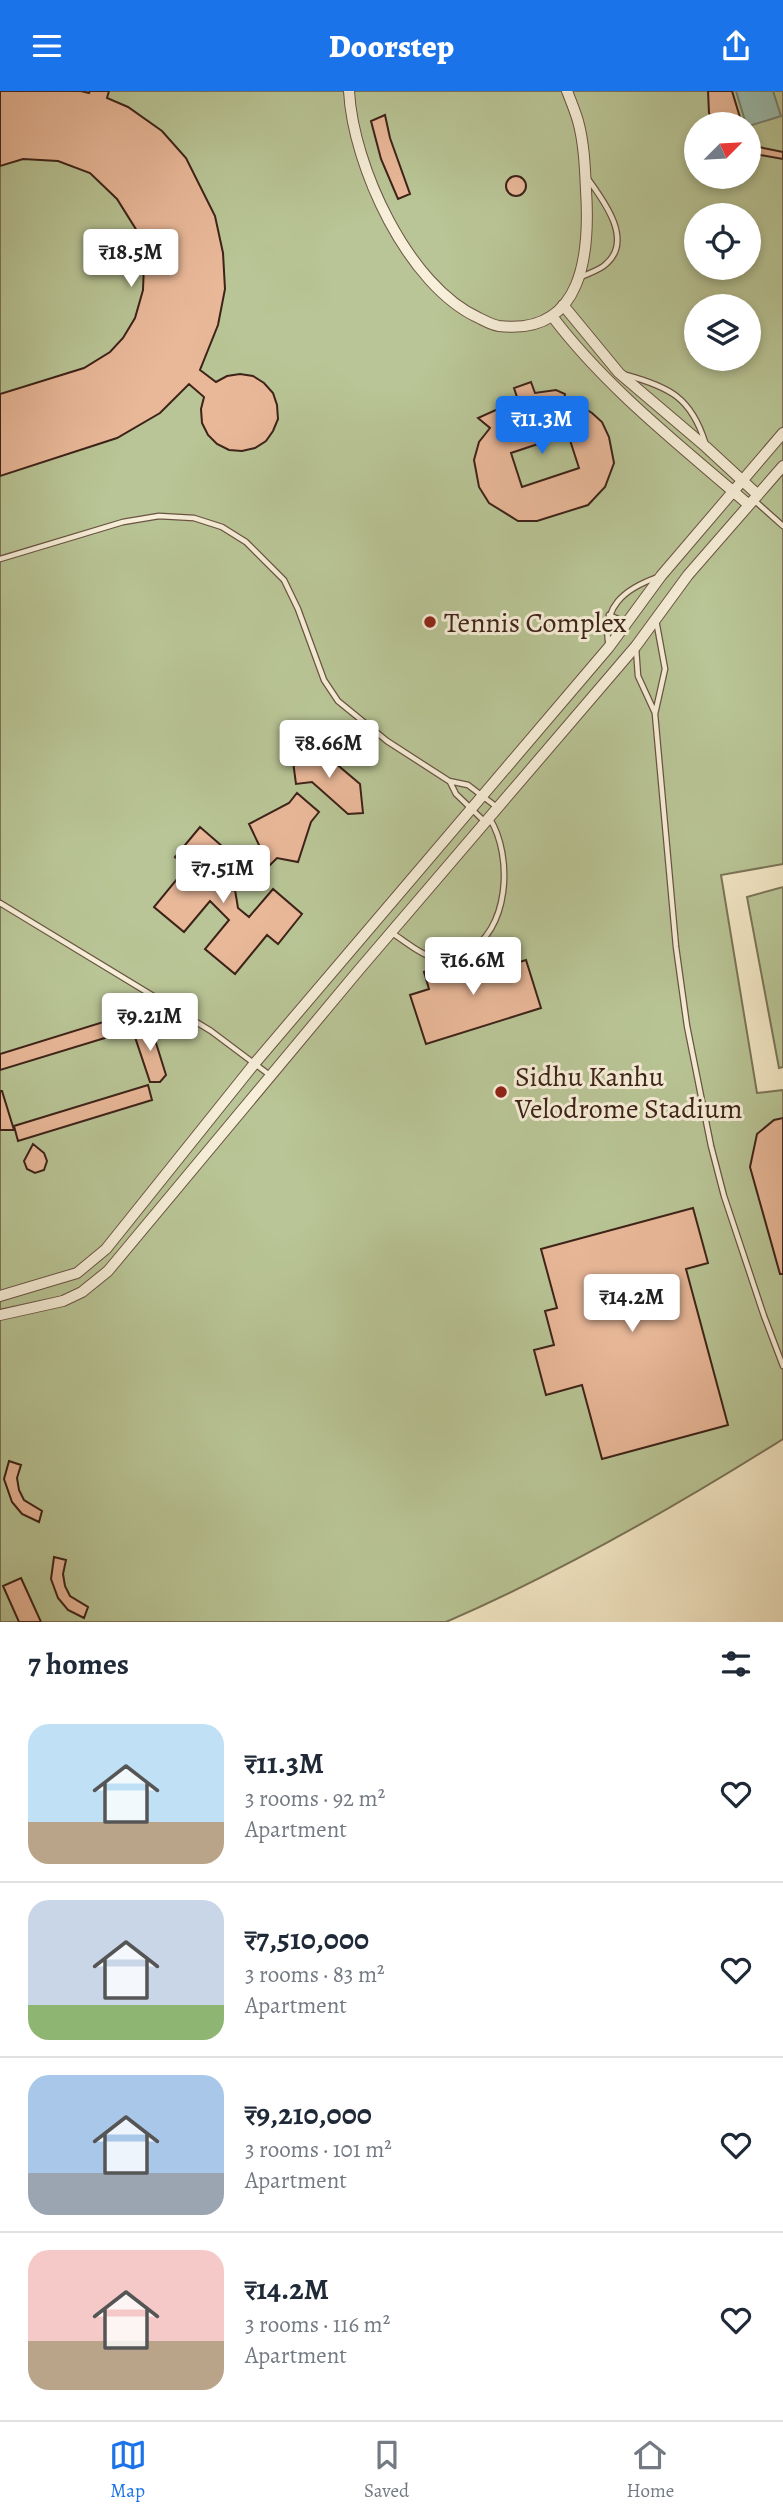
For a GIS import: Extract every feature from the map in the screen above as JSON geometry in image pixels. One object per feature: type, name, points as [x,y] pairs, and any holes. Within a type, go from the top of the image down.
[{"type":"street","points":[[349,91],[364,162],[376,196],[402,243],[431,283],[465,312],[496,325],[519,326],[543,321],[563,305],[572,295],[585,258],[585,175],[579,123],[567,91]]},
{"type":"street","points":[[563,305],[619,373],[743,481],[754,500]]},
{"type":"street","points":[[552,316],[573,344],[613,386],[733,491],[754,500]]},
{"type":"street","points":[[0,1296],[77,1273],[106,1249],[256,1063],[609,647],[661,576],[783,433]]},
{"type":"street","points":[[0,1315],[63,1301],[82,1292],[108,1271],[636,646],[688,575],[783,466]]},
{"type":"lane","points":[[578,279],[607,264],[616,248],[611,215],[585,175]]},
{"type":"lane","points":[[619,373],[662,387],[688,407],[698,419],[706,447]]},
{"type":"lane","points":[[754,500],[783,526]]},
{"type":"lane","points":[[0,559],[123,522],[159,516],[194,518],[222,527],[246,542],[284,580],[298,609],[324,680],[338,701],[387,741],[449,781],[468,785],[498,808]]},
{"type":"lane","points":[[609,647],[606,633],[609,615],[615,603],[634,587],[661,576]]},
{"type":"lane","points":[[609,615],[627,623]]},
{"type":"lane","points":[[656,619],[665,669],[655,714],[676,947],[694,1065],[724,1196],[783,1367]]},
{"type":"lane","points":[[636,646],[638,676],[655,714]]},
{"type":"lane","points":[[391,933],[433,958],[450,959],[468,952],[482,942],[495,926],[503,891],[499,833],[488,820],[472,810],[456,794],[449,781]]},
{"type":"lane","points":[[0,903],[211,1031],[271,1076]]},
{"type":"shaded area","points":[[0,91],[783,91],[783,864],[721,875],[757,1093],[783,1090],[783,1439],[618,1537],[446,1622],[0,1622]]},
{"type":"shaded area","points":[[736,91],[773,91],[781,116],[761,122],[761,112],[742,112]]},
{"type":"shaded area","points":[[783,887],[783,1067],[779,1068],[747,897]]},
{"type":"building","points":[[0,91],[109,91],[107,98],[128,107],[162,131],[186,158],[215,216],[223,253],[225,289],[218,325],[200,370],[216,382],[227,376],[240,374],[253,376],[264,383],[273,393],[278,419],[266,441],[255,448],[242,451],[229,450],[217,444],[202,423],[204,397],[189,384],[160,413],[117,438],[0,476],[0,394],[84,368],[110,352],[123,338],[135,318],[143,290],[144,263],[137,231],[117,199],[90,173],[58,161],[23,159],[0,166]]},
{"type":"building","points":[[708,91],[732,91],[738,112],[709,112]]},
{"type":"building","points":[[385,115],[390,138],[410,194],[398,199],[381,159],[371,121]]},
{"type":"building","points":[[761,147],[783,152],[783,159],[761,155]]},
{"type":"building","points":[[516,176],[523,179],[526,186],[523,193],[516,196],[509,193],[506,186],[509,179]]},
{"type":"building","points":[[531,382],[535,393],[556,390],[565,394],[564,399],[576,403],[602,422],[609,437],[614,463],[605,487],[588,505],[537,521],[518,521],[489,503],[479,487],[474,460],[479,442],[490,428],[478,418],[518,400],[514,388]],"holes":[[[568,434],[579,468],[522,487],[511,453]]]},
{"type":"building","points":[[321,751],[360,784],[363,813],[348,814],[312,782],[296,784],[292,754]]},
{"type":"building","points":[[297,793],[319,812],[311,822],[298,862],[277,858],[266,869],[259,869],[253,876],[250,854],[259,845],[249,824],[289,803]]},
{"type":"building","points":[[200,827],[230,853],[206,881],[219,892],[235,890],[238,908],[249,917],[273,889],[302,914],[278,944],[267,935],[235,974],[205,949],[229,920],[210,901],[184,932],[154,907],[187,867],[175,857]]},
{"type":"building","points":[[487,952],[493,970],[526,960],[541,1008],[426,1044],[410,995],[429,989],[424,972]]},
{"type":"building","points":[[126,1015],[131,1030],[0,1070],[0,1054]]},
{"type":"building","points":[[143,1024],[151,1027],[166,1075],[160,1082],[150,1082],[132,1028]]},
{"type":"building","points":[[148,1085],[152,1100],[18,1141],[14,1126]]},
{"type":"building","points":[[2,1091],[14,1130],[0,1130]]},
{"type":"building","points":[[783,1118],[783,1274],[780,1274],[750,1167],[757,1134],[774,1120]]},
{"type":"building","points":[[33,1144],[44,1153],[47,1161],[44,1170],[35,1173],[27,1169],[24,1161]]},
{"type":"building","points":[[693,1208],[708,1263],[686,1269],[728,1425],[602,1459],[582,1385],[546,1395],[534,1350],[554,1345],[545,1311],[557,1308],[541,1249]]},
{"type":"building","points":[[9,1461],[21,1465],[17,1478],[19,1490],[24,1500],[42,1511],[39,1522],[22,1514],[12,1502],[4,1479]]},
{"type":"building","points":[[54,1557],[66,1560],[63,1574],[65,1586],[70,1596],[88,1607],[84,1618],[68,1610],[58,1598],[51,1579]]},
{"type":"building","points":[[21,1578],[41,1622],[19,1622],[3,1586]]},
{"type":"place","name":"Tennis Complex","points":[[430,622]]},
{"type":"place","name":"Sidhu Kanhu Velodrome Stadium","points":[[501,1092]]}]
